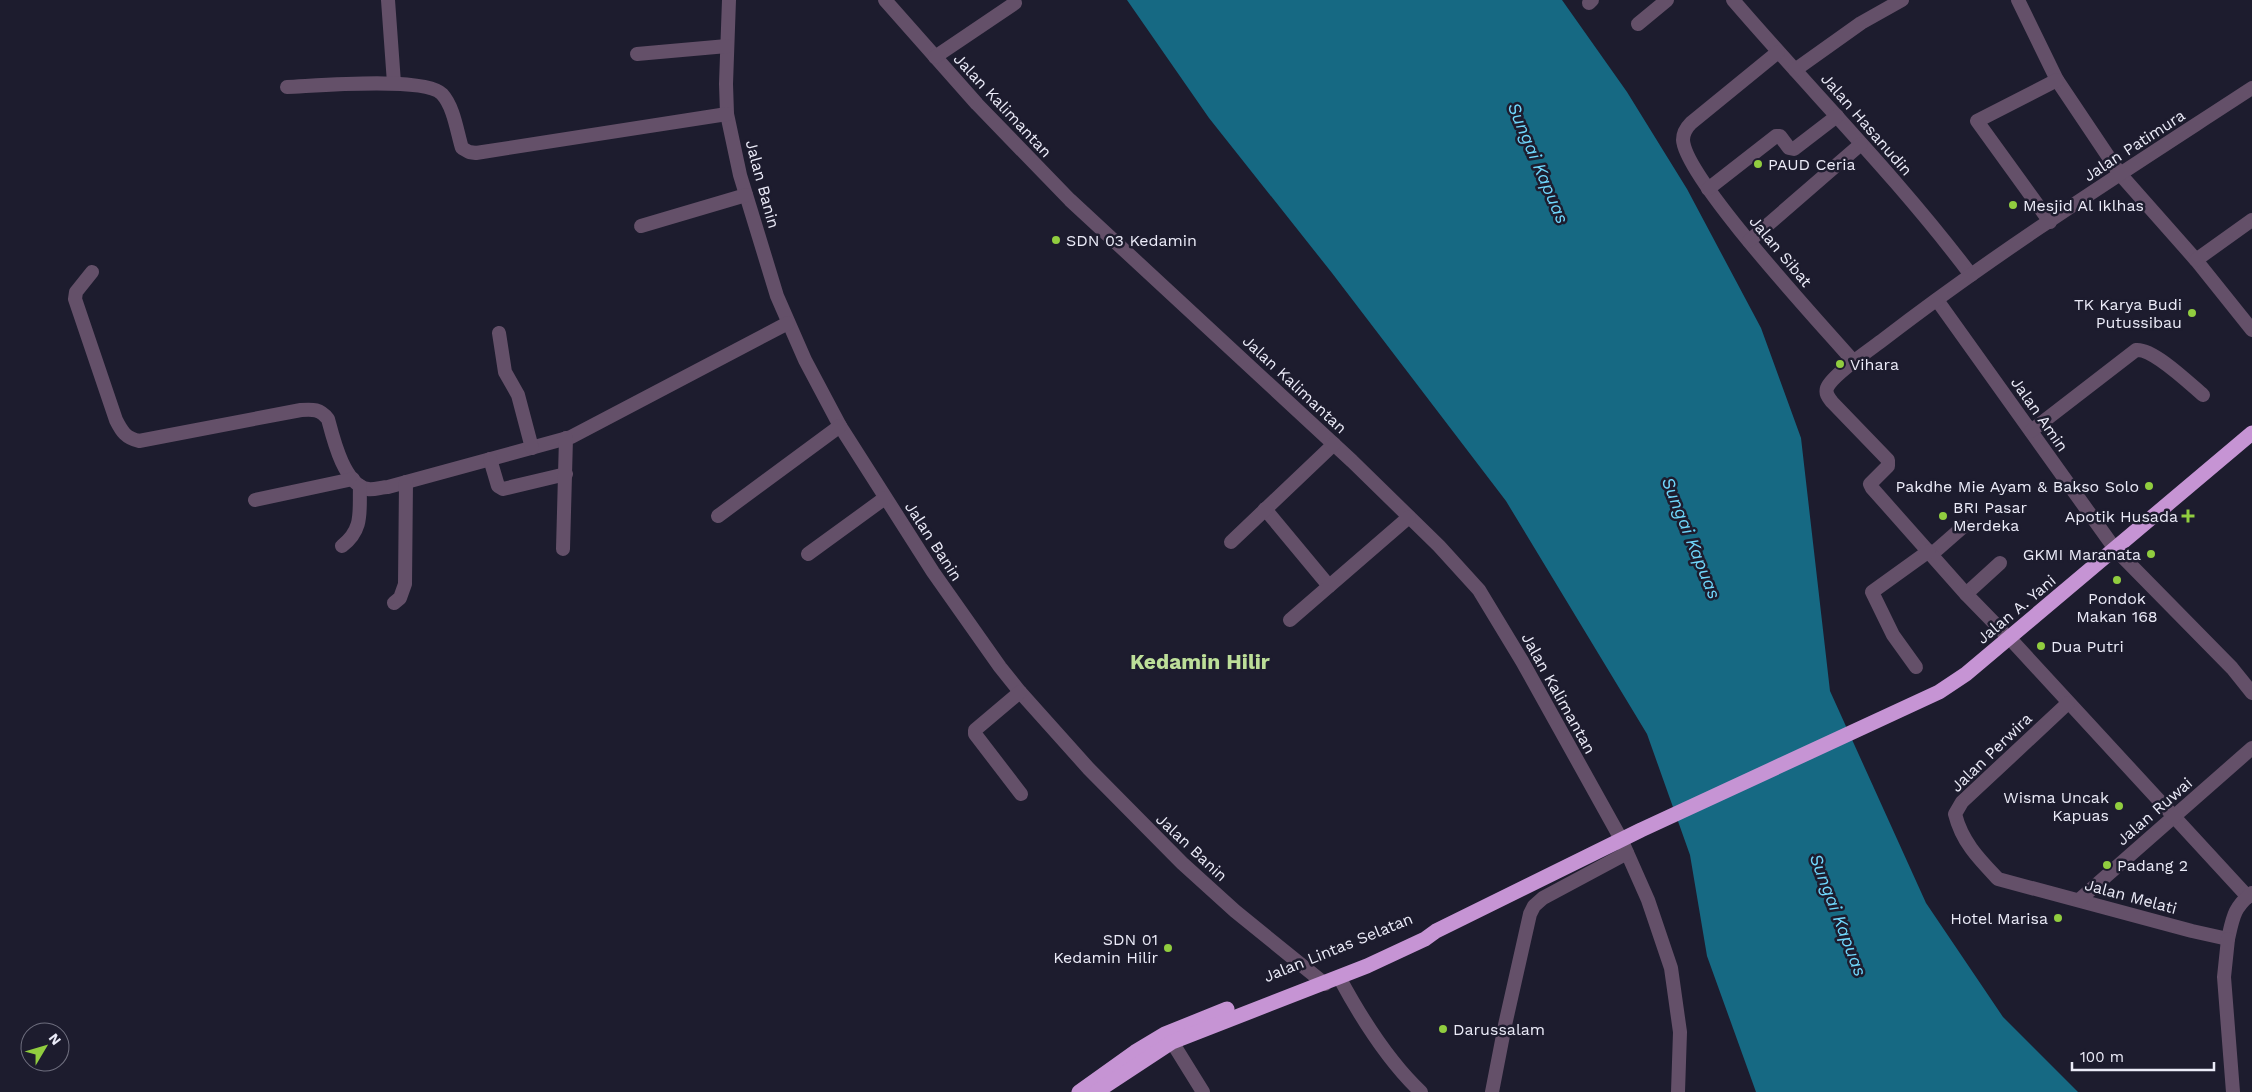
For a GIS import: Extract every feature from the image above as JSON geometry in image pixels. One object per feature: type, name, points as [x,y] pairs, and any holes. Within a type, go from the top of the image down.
[{"type":"highway","name":"Jalan A. Yani","points":[[1641,830],[1939,692],[1966,674],[2252,433]]},
{"type":"highway","name":"Jalan Lintas Selatan","points":[[1079,1092],[1135,1052],[1165,1034],[1346,971],[1429,930],[1436,931],[1624,846],[1641,830]]},
{"type":"highway","name":"Jalan Lintas Selatan","points":[[1096,1092],[1172,1042],[1320,980]]},
{"type":"street","points":[[388,0],[394,83]]},
{"type":"street","name":"Jalan Banin","points":[[729,0],[727,114],[746,195],[772,281],[788,323],[840,426],[885,498],[974,631],[1020,692],[1089,769],[1182,863],[1235,911],[1320,980]]},
{"type":"street","name":"Jalan Kalimantan","points":[[885,0],[977,104],[1070,200],[1334,444],[1409,516],[1479,590],[1522,661],[1624,846],[1648,900],[1671,968],[1680,1032],[1678,1092]]},
{"type":"street","points":[[1638,24],[1667,0]]},
{"type":"street","name":"Jalan Hasanudin","points":[[1733,0],[1940,234],[1971,275]]},
{"type":"street","points":[[1795,70],[1861,23],[1902,0]]},
{"type":"street","points":[[2018,0],[2057,80],[2120,174],[2196,260],[2252,330]]},
{"type":"street","points":[[935,57],[1015,3]]},
{"type":"street","points":[[637,54],[727,46]]},
{"type":"street","name":"Jalan Sibat","points":[[1778,52],[1686,129],[1683,141],[1688,158],[1708,189],[1749,241],[1854,362]]},
{"type":"street","points":[[2050,222],[1977,121],[2057,80]]},
{"type":"street","points":[[287,87],[394,83],[430,86],[444,95],[462,148],[476,153],[727,114]]},
{"type":"street","name":"Jalan Patimura","points":[[1931,553],[1872,488],[1870,484],[1872,480],[1888,466],[1888,460],[1886,455],[1840,411],[1827,394],[1831,382],[1854,362],[1971,275],[2120,174],[2252,88]]},
{"type":"street","points":[[1708,189],[1776,136],[1780,136],[1789,148],[1794,149],[1837,116]]},
{"type":"street","points":[[1749,241],[1861,144]]},
{"type":"street","points":[[641,226],[746,195]]},
{"type":"street","points":[[2196,260],[2252,220]]},
{"type":"street","points":[[92,272],[76,292],[75,299],[116,420],[122,432],[129,439],[139,441],[315,409],[323,412],[328,419],[344,468],[357,482],[368,489],[406,482],[566,438],[599,423],[788,323]]},
{"type":"street","name":"Jalan Amin","points":[[1937,300],[2115,549],[2232,668],[2252,693]]},
{"type":"street","points":[[499,333],[505,372],[518,395],[532,448]]},
{"type":"street","points":[[2031,431],[2136,350],[2141,349],[2153,354],[2203,395]]},
{"type":"street","points":[[718,516],[840,426]]},
{"type":"street","points":[[563,549],[566,438]]},
{"type":"street","points":[[1231,542],[1334,444]]},
{"type":"street","points":[[490,460],[498,486],[503,489],[566,474]]},
{"type":"street","points":[[255,500],[357,482]]},
{"type":"street","points":[[342,546],[356,533],[358,525],[357,482]]},
{"type":"street","points":[[394,603],[400,598],[406,584],[406,482]]},
{"type":"street","points":[[808,554],[885,498]]},
{"type":"street","points":[[1265,509],[1330,586]]},
{"type":"street","points":[[1290,620],[1409,516]]},
{"type":"street","points":[[1916,668],[1893,635],[1872,592],[1931,553],[1964,526]]},
{"type":"street","points":[[1931,553],[1966,594],[2002,631]]},
{"type":"street","points":[[1966,594],[2000,563]]},
{"type":"street","points":[[2014,644],[2174,818],[2250,895],[2234,912],[2228,939],[2224,977],[2233,1092]]},
{"type":"street","points":[[1020,692],[977,728],[975,734],[1021,794]]},
{"type":"street","name":"Jalan Perwira","points":[[1998,879],[1976,856],[1960,832],[1956,814],[1962,802],[1972,791],[2068,703]]},
{"type":"street","name":"Jalan Ruwai","points":[[2079,900],[2252,748]]},
{"type":"street","points":[[1492,1092],[1505,1025],[1534,906],[1543,898],[1624,846]]},
{"type":"street","name":"Jalan Melati","points":[[1998,879],[2228,939]]},
{"type":"street","points":[[1346,971],[1353,1004],[1416,1091]]},
{"type":"street","points":[[1172,1042],[1203,1092]]},
{"type":"water","name":"Sungai Kapuas","points":[[1127,0],[1562,0],[1627,92],[1687,189],[1761,328],[1801,438],[1830,691],[1926,903],[2003,1017],[2078,1092],[1756,1092],[1707,956],[1690,855],[1647,734],[1506,501],[1332,273],[1209,118]]},
{"type":"place","name":"PAUD Ceria","points":[[1758,164]]},
{"type":"place","name":"Mesjid Al Iklhas","points":[[2013,205]]},
{"type":"place","name":"SDN 03 Kedamin","points":[[1056,240]]},
{"type":"place","name":"TK Karya Budi Putussibau","points":[[2192,313]]},
{"type":"place","name":"Vihara","points":[[1840,364]]},
{"type":"place","name":"Pakdhe Mie Ayam & Bakso Solo","points":[[2149,486]]},
{"type":"place","name":"BRI Pasar Merdeka","points":[[1943,516]]},
{"type":"place","name":"Apotik Husada","points":[[2188,516]]},
{"type":"place","name":"GKMI Maranata","points":[[2151,554]]},
{"type":"place","name":"Pondok Makan 168","points":[[2117,580]]},
{"type":"place","name":"Dua Putri","points":[[2041,646]]},
{"type":"place","name":"Wisma Uncak Kapuas","points":[[2119,806]]},
{"type":"place","name":"Padang 2","points":[[2107,865]]},
{"type":"place","name":"Hotel Marisa","points":[[2058,918]]},
{"type":"place","name":"SDN 01 Kedamin Hilir","points":[[1168,948]]},
{"type":"place","name":"Darussalam","points":[[1443,1029]]},
{"type":"district","name":"Kedamin Hilir","points":[[1200,662]]}]
